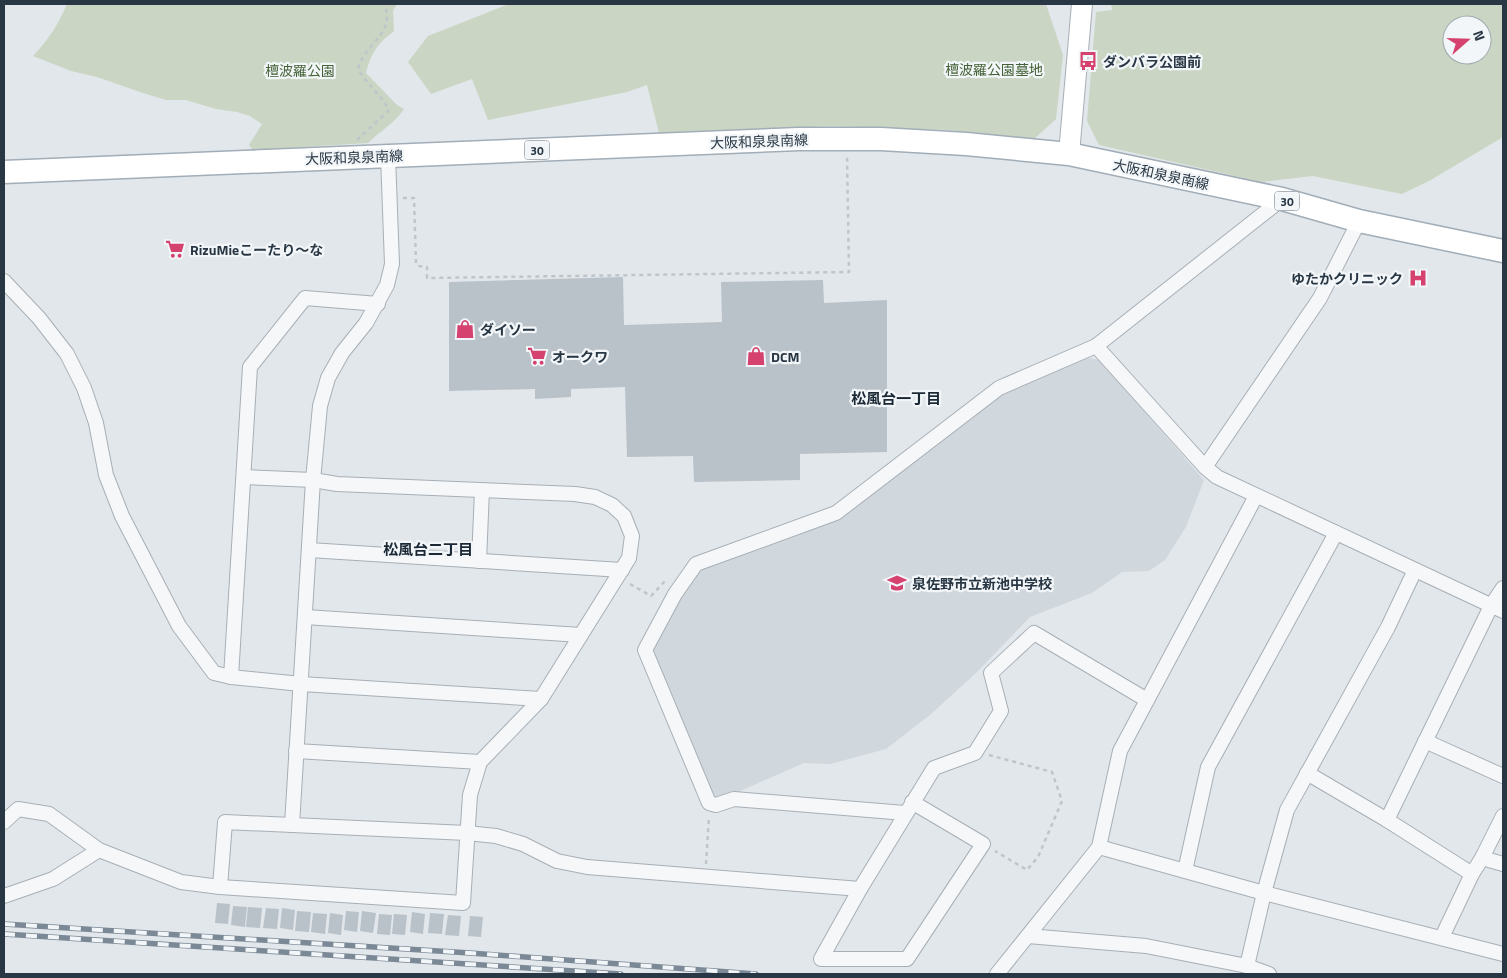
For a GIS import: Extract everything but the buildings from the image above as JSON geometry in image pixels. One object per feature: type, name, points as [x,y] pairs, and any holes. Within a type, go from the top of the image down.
[{"type":"main road","name":"大阪和泉泉南線","points":[[4,172],[799,139],[881,139],[966,144],[1069,154],[1282,199],[1359,221],[1503,251]]},
{"type":"street","points":[[1069,154],[1082,4]]},
{"type":"street","points":[[292,825],[313,480],[320,406],[328,378],[342,353],[366,323],[387,285],[392,264],[388,156]]},
{"type":"street","points":[[1147,700],[1034,633],[991,674],[1001,711],[975,753],[934,768],[908,808],[821,958],[907,959],[983,844],[908,808],[734,799],[716,805],[708,803],[645,650],[675,594],[696,564],[836,513],[999,388],[1096,346],[1282,199]]},
{"type":"street","points":[[1205,467],[1320,298],[1359,221]]},
{"type":"street","points":[[4,282],[39,318],[67,354],[84,388],[96,423],[106,475],[122,516],[179,626],[214,673],[231,677],[301,684],[541,699]]},
{"type":"street","points":[[231,677],[250,367],[304,298],[378,304]]},
{"type":"street","points":[[1096,346],[1205,467],[1217,477],[1497,609]]},
{"type":"street","points":[[4,822],[18,810],[49,814],[100,850],[181,882],[220,887],[464,902],[470,795],[480,762],[541,699],[630,558],[632,536],[624,516],[612,504],[595,497],[575,494],[337,484],[313,480],[244,477]]},
{"type":"street","points":[[479,561],[482,490]]},
{"type":"street","points":[[997,974],[1098,847],[1120,750],[1256,496]]},
{"type":"street","points":[[1185,871],[1208,767],[1336,533]]},
{"type":"street","points":[[309,550],[479,561],[620,573]]},
{"type":"street","points":[[1247,966],[1264,893],[1287,810],[1388,627],[1415,570]]},
{"type":"street","points":[[1388,820],[1425,741],[1497,609],[1503,588]]},
{"type":"street","points":[[305,617],[581,635]]},
{"type":"street","points":[[1425,741],[1503,776]]},
{"type":"street","points":[[296,751],[480,762]]},
{"type":"street","points":[[1306,773],[1388,820],[1472,874]]},
{"type":"street","points":[[1442,937],[1472,874],[1503,816]]},
{"type":"street","points":[[220,887],[225,822],[496,836],[523,844],[557,861],[586,868],[860,889]]},
{"type":"street","points":[[1098,847],[1264,893],[1503,954]]},
{"type":"street","points":[[4,896],[53,879],[100,850]]},
{"type":"street","points":[[1482,858],[1503,864]]},
{"type":"street","points":[[1028,936],[1146,946],[1247,966],[1269,974]]},
{"type":"path","points":[[355,157],[353,148],[358,138],[389,110],[385,102],[364,79],[358,69],[360,58],[386,26],[388,17],[385,4]]},
{"type":"path","points":[[389,198],[414,198],[416,263],[418,266],[427,267],[427,278],[849,272],[846,139]]},
{"type":"path","points":[[620,573],[652,596]]},
{"type":"path","points":[[975,753],[1052,772],[1062,801],[1038,858],[1028,870],[983,844]]},
{"type":"path","points":[[705,877],[708,834]]},
{"type":"shaded area","name":"泉佐野市立新池中学校","points":[[1085,357],[1099,360],[1204,480],[1186,527],[1165,560],[1149,571],[1122,572],[1092,593],[1030,617],[976,673],[931,714],[886,749],[830,764],[804,763],[738,792],[730,792],[714,799],[652,651],[653,643],[698,568],[839,518],[1006,390]]},
{"type":"green space","name":"檀波羅公園","points":[[67,4],[397,4],[393,11],[394,31],[376,49],[366,73],[397,105],[404,109],[392,123],[368,143],[253,150],[249,145],[262,124],[250,116],[186,100],[166,100],[97,77],[71,71],[33,56],[53,31]]},
{"type":"green space","name":"檀波羅公園墓地","points":[[509,4],[1046,4],[1063,55],[1056,119],[1034,139],[948,130],[833,126],[659,133],[647,85],[627,92],[488,120],[472,79],[431,94],[408,62],[428,36]]},
{"type":"green space","points":[[1111,4],[1503,4],[1503,137],[1429,181],[1402,194],[1313,176],[1262,182],[1099,145],[1087,121],[1096,12],[1112,10]]},
{"type":"railway","points":[[4,924],[470,953],[756,974]]},
{"type":"railway","points":[[4,934],[621,974]]},
{"type":"place","name":"ダンバラ公園前","points":[[1088,61]]},
{"type":"place","name":"RizuMieこーたり～な","points":[[175,249]]},
{"type":"place","name":"ゆたかクリニック","points":[[1418,278]]},
{"type":"place","name":"ダイソー","points":[[465,329]]},
{"type":"place","name":"オークワ","points":[[537,356]]},
{"type":"place","name":"DCM","points":[[756,356]]},
{"type":"place","name":"泉佐野市立新池中学校","points":[[897,583]]},
{"type":"district","name":"松風台一丁目","points":[[896,398]]},
{"type":"district","name":"松風台二丁目","points":[[428,549]]}]
